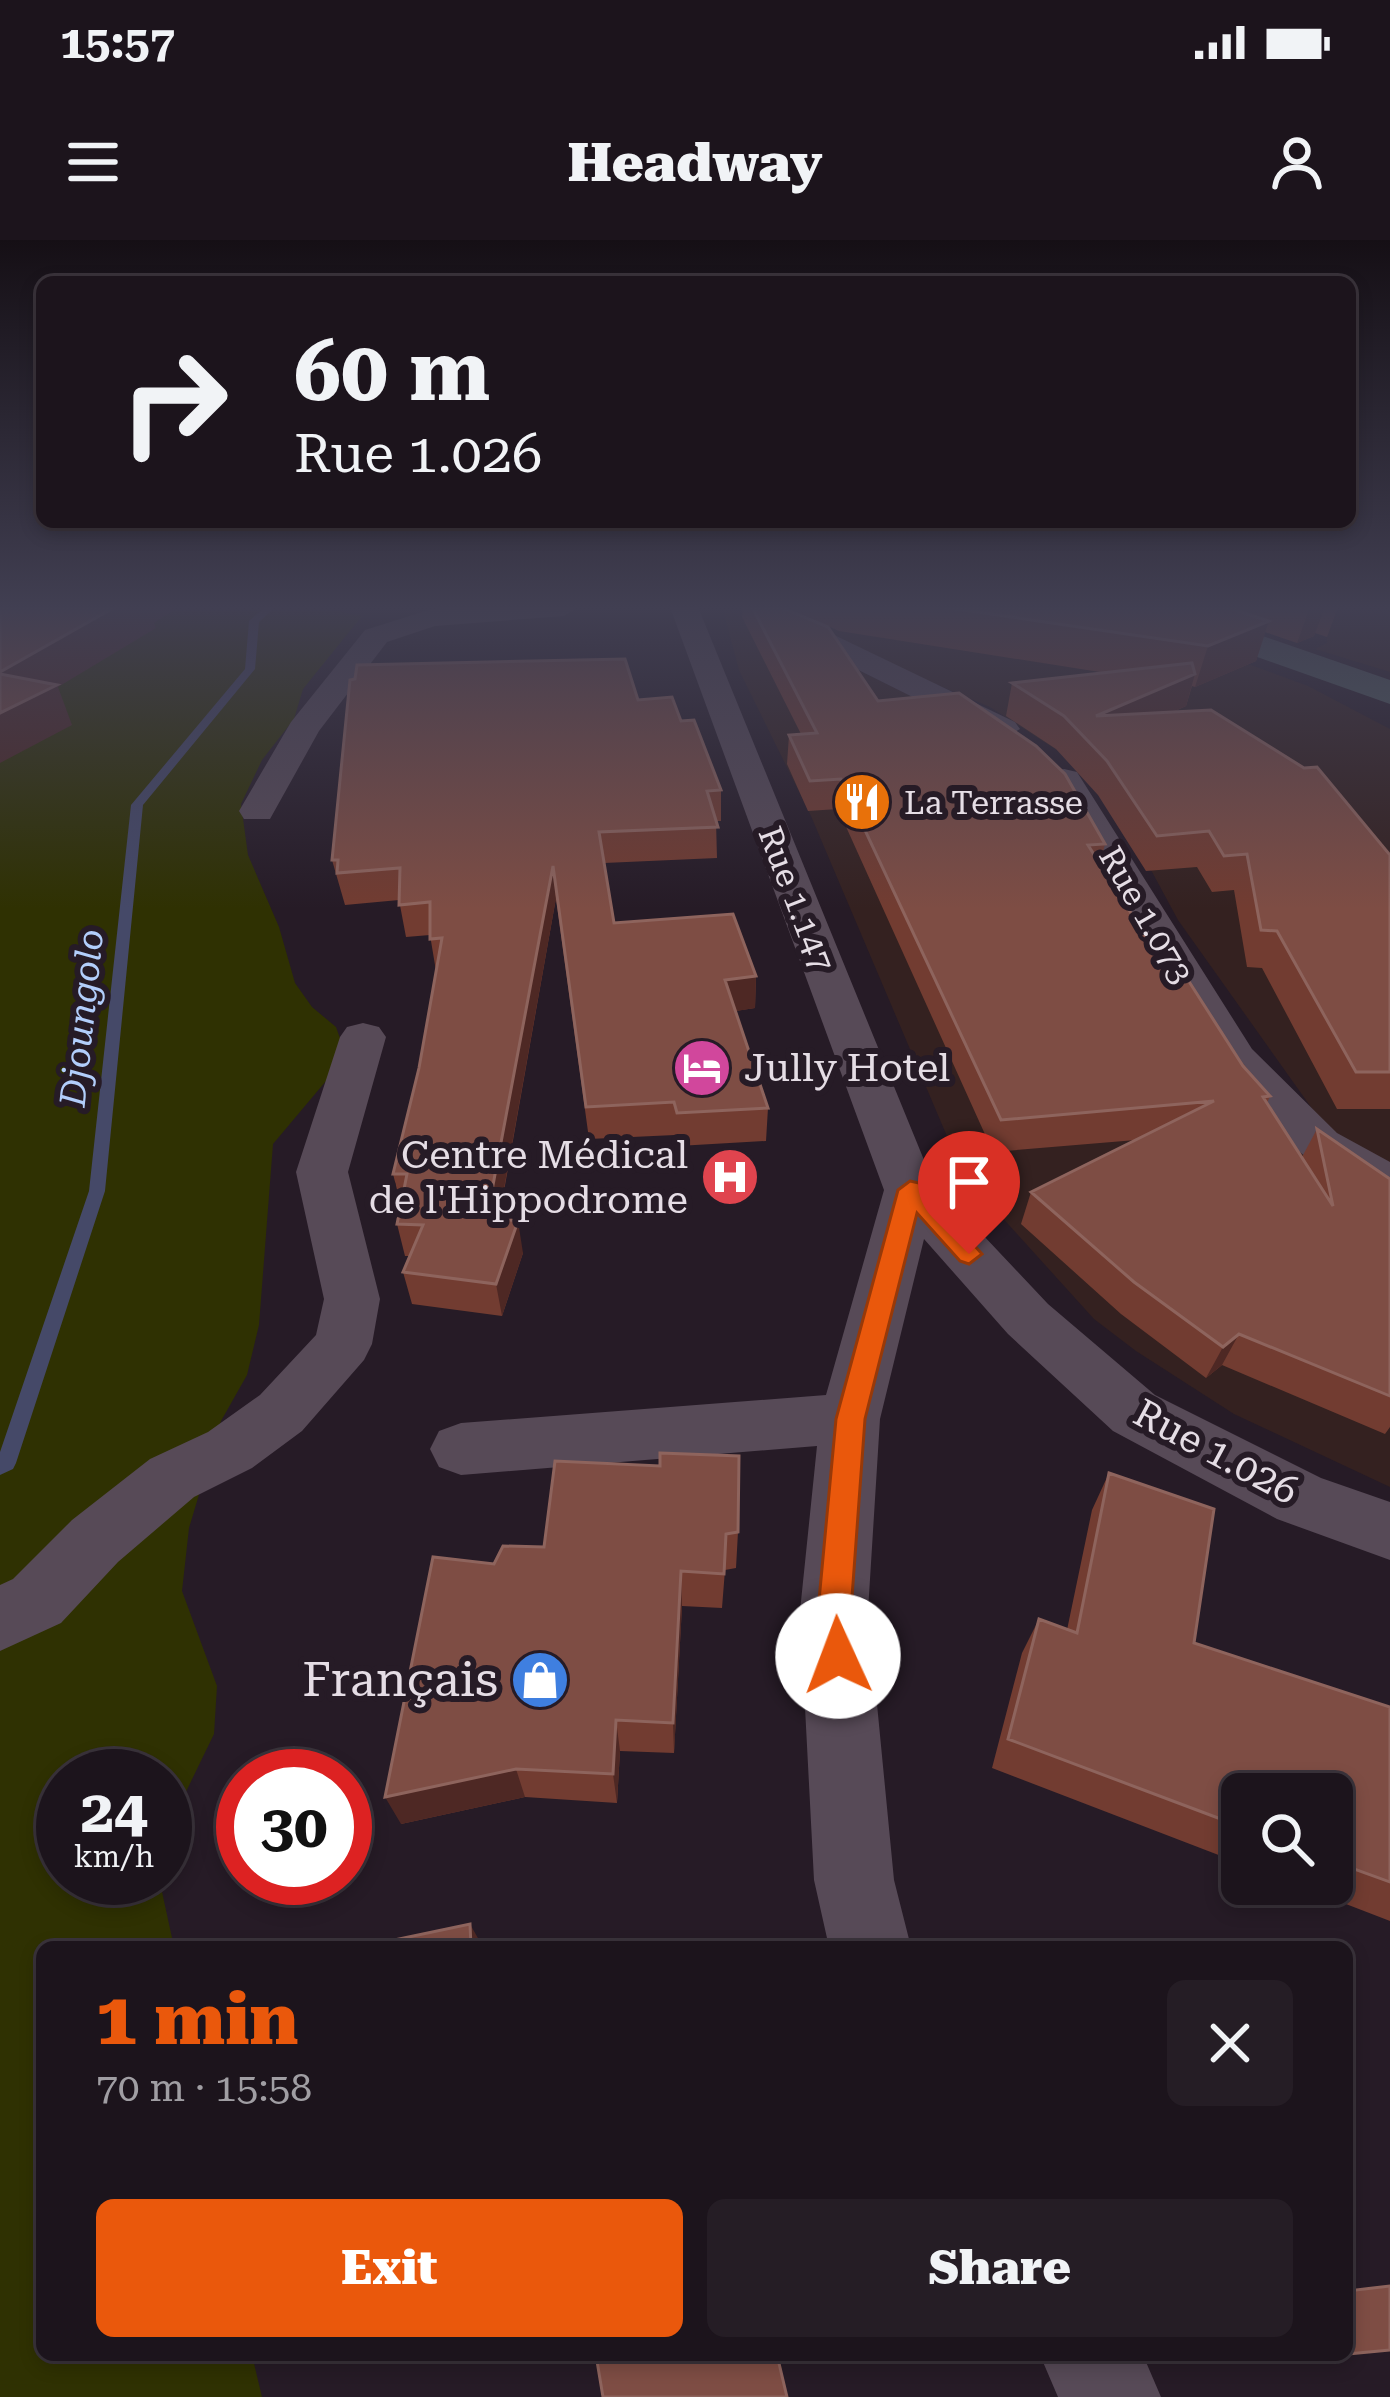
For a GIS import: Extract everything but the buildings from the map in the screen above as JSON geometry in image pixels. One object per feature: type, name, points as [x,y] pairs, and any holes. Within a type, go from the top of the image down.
[{"type":"street","points":[[257,811],[320,708]]},
{"type":"street","name":"Rue 1.147","points":[[723,708],[910,1190]]},
{"type":"street","name":"Rue 1.073","points":[[964,708],[1021,739],[1053,765],[1234,1059],[1319,1145],[1390,1185]]},
{"type":"street","points":[[0,1619],[37,1601],[95,1541],[172,1478],[230,1450],[281,1412],[343,1343],[352,1299],[322,1172],[363,1037]]},
{"type":"street","points":[[869,1941],[854,1880],[834,1611],[850,1419],[910,1190]]},
{"type":"street","name":"Rue 1.026","points":[[910,1190],[1028,1319],[1134,1413],[1300,1499],[1390,1531]]},
{"type":"street","points":[[461,1449],[717,1425],[850,1419]]},
{"type":"street","points":[[1092,2361],[1111,2397]]},
{"type":"shaded area","points":[[29,708],[297,708],[262,760],[241,804],[248,855],[279,927],[295,983],[312,1007],[336,1027],[341,1041],[331,1075],[273,1144],[259,1325],[247,1375],[221,1421],[189,1528],[182,1591],[217,1686],[214,1734],[192,1779],[192,1749],[36,1749],[36,1905],[165,1905],[173,1941],[36,1941],[36,2361],[253,2361],[262,2397],[0,2397],[0,755]]},
{"type":"shaded area","points":[[758,708],[936,708],[994,736],[1161,972],[1390,1206],[1390,1487],[1234,1414],[1136,1351],[1094,1319],[980,1193],[952,1148],[811,816]]},
{"type":"shaded area","points":[[991,708],[1349,708],[1390,729],[1390,1167],[1328,1131],[1178,920],[1110,794],[1069,758]]},
{"type":"waterway","name":"Djoungolo","points":[[0,1467],[6,1463],[97,1191],[137,805],[218,708]]},
{"type":"place","name":"La Terrasse","points":[[862,802]]},
{"type":"place","name":"Jully Hotel","points":[[702,1068]]},
{"type":"place","name":"Centre Médical de l'Hippodrome","points":[[730,1177]]},
{"type":"place","name":"Français","points":[[540,1680]]},
{"type":"route","points":[[838,1656],[834,1611],[850,1419],[910,1190],[969,1254]]}]
